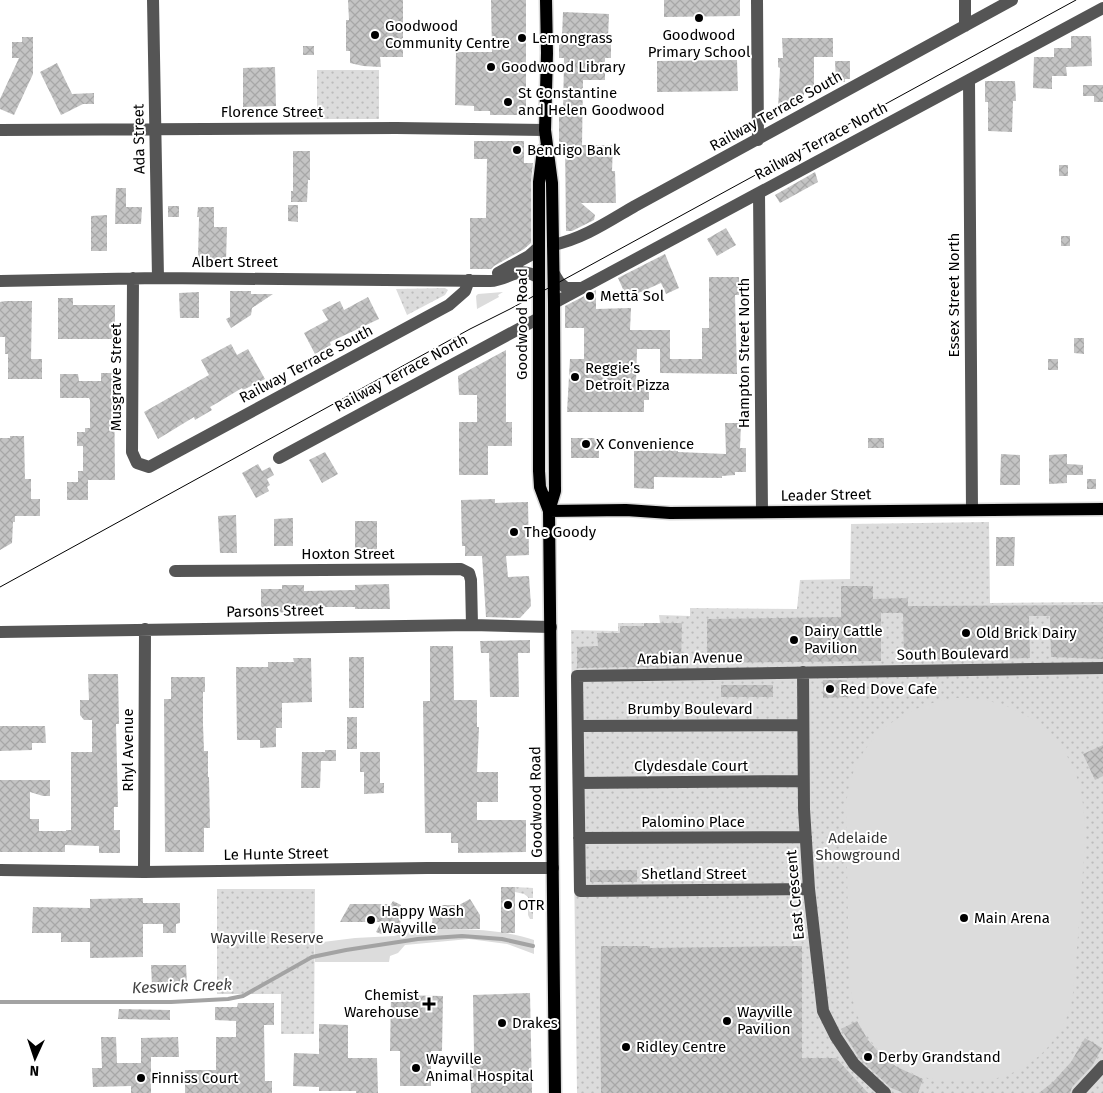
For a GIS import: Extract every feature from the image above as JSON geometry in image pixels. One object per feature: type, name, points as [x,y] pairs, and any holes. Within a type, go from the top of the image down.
[{"type":"main road","name":"Goodwood Road","points":[[546,0],[545,133],[539,182],[538,248],[539,471],[540,487],[549,511]]},
{"type":"main road","name":"Goodwood Road","points":[[545,133],[552,183],[554,274],[555,491],[549,511],[555,1093]]},
{"type":"main road","name":"Leader Street","points":[[549,511],[626,510],[670,513],[1103,509]]},
{"type":"street","name":"Ada Street","points":[[154,0],[158,278]]},
{"type":"street","points":[[757,0],[758,140]]},
{"type":"street","points":[[965,0],[965,26]]},
{"type":"street","name":"Railway Terrace South","points":[[553,245],[587,234],[1012,0]]},
{"type":"street","name":"Railway Terrace North","points":[[554,303],[1103,8]]},
{"type":"street","name":"Essex Street North","points":[[969,80],[972,510]]},
{"type":"street","name":"Florence Street","points":[[0,130],[396,128],[545,133]]},
{"type":"street","name":"Hampton Street North","points":[[759,193],[762,512]]},
{"type":"street","name":"Albert Street","points":[[469,280],[500,272],[532,254],[538,248]]},
{"type":"street","name":"Albert Street","points":[[0,282],[133,278],[494,281],[525,271],[539,278]]},
{"type":"street","points":[[554,274],[566,288],[584,287]]},
{"type":"street","name":"Musgrave Street","points":[[133,278],[132,452],[137,463],[148,468]]},
{"type":"street","name":"Railway Terrace South","points":[[148,468],[449,305],[465,291],[469,280]]},
{"type":"street","name":"Railway Terrace North","points":[[279,458],[539,318]]},
{"type":"street","name":"Hoxton Street","points":[[175,571],[461,569],[469,573],[472,580],[472,625]]},
{"type":"street","name":"Parsons Street","points":[[0,632],[472,625],[551,627]]},
{"type":"street","name":"Rhyl Avenue","points":[[144,872],[145,629]]},
{"type":"street","name":"South Boulevard","points":[[803,672],[1103,668]]},
{"type":"street","name":"Arabian Avenue","points":[[578,726],[577,676],[803,672]]},
{"type":"street","name":"East Crescent","points":[[803,672],[803,781],[808,889],[823,1011],[836,1037],[854,1064],[885,1093]]},
{"type":"street","name":"Brumby Boulevard","points":[[578,726],[802,725]]},
{"type":"street","points":[[578,726],[579,838]]},
{"type":"street","name":"Clydesdale Court","points":[[579,783],[803,781]]},
{"type":"street","name":"Palomino Place","points":[[579,838],[806,837]]},
{"type":"street","name":"Shetland Street","points":[[579,838],[580,891],[808,889]]},
{"type":"street","name":"Le Hunte Street","points":[[0,870],[144,872],[553,868]]},
{"type":"street","points":[[1078,1093],[1103,1066]]},
{"type":"green space","points":[[317,70],[379,70],[379,119],[317,119]]},
{"type":"green space","points":[[445,288],[448,290],[445,295],[407,315],[396,289]]},
{"type":"green space","points":[[503,292],[498,295],[499,297],[477,309],[476,296],[478,294]]},
{"type":"green space","name":"Adelaide Showground","points":[[989,522],[990,603],[1103,602],[1103,1093],[577,1093],[571,630],[618,631],[618,623],[660,623],[659,615],[690,616],[690,608],[797,609],[800,580],[850,579],[851,524]]},
{"type":"green space","name":"Main Arena","points":[[957,698],[997,703],[1016,710],[1033,720],[1053,737],[1067,756],[1077,777],[1085,821],[1085,845],[1073,993],[1064,1023],[1046,1049],[1022,1068],[1008,1075],[978,1081],[942,1080],[920,1076],[902,1069],[888,1059],[865,1032],[857,1015],[849,978],[846,809],[849,786],[856,766],[866,748],[880,732],[896,720],[914,710],[935,702]]},
{"type":"green space","points":[[515,887],[533,888],[533,919],[530,919],[528,915],[528,897],[515,892]]},
{"type":"green space","name":"Wayville Reserve","points":[[217,889],[315,889],[314,1034],[281,1034],[281,994],[217,994]]},
{"type":"green space","points":[[422,929],[479,930],[507,933],[534,940],[534,954],[507,944],[469,939],[405,945],[398,953],[390,956],[389,962],[315,962],[315,943],[394,936]]},
{"type":"building","name":"Goodwood Community Centre","points":[[348,0],[403,0],[403,57],[380,57],[381,67],[350,63],[350,51],[346,51],[346,20],[349,20]]},
{"type":"building","points":[[491,0],[526,0],[526,115],[490,115],[490,111],[474,111],[474,106],[455,105],[456,52],[492,52]]},
{"type":"building","points":[[664,0],[740,0],[740,16],[664,17]]},
{"type":"building","points":[[563,12],[609,14],[608,37],[611,37],[611,58],[605,58],[605,80],[583,80],[582,145],[613,145],[612,171],[615,171],[616,203],[581,203],[595,215],[594,220],[572,231],[566,231],[565,142],[559,142],[559,117],[563,117],[564,58],[559,58],[559,37],[562,37]]},
{"type":"building","points":[[1071,36],[1091,36],[1092,66],[1066,67],[1067,76],[1052,76],[1052,89],[1033,88],[1034,57],[1054,57],[1054,48],[1071,48]]},
{"type":"building","points":[[22,37],[33,37],[33,74],[14,115],[0,109],[0,99],[19,58],[12,58],[12,42],[22,42]]},
{"type":"building","points":[[782,38],[833,38],[833,57],[814,57],[814,91],[804,91],[804,103],[789,110],[778,110],[780,68],[778,67],[778,58],[783,58]]},
{"type":"building","points":[[303,46],[314,46],[314,55],[303,55]]},
{"type":"building","points":[[737,60],[738,91],[657,92],[657,61]]},
{"type":"building","points":[[835,61],[850,61],[850,79],[845,79],[845,82],[836,82]]},
{"type":"building","points":[[57,63],[72,94],[94,93],[94,104],[83,104],[61,115],[40,72]]},
{"type":"building","points":[[275,67],[276,106],[243,107],[243,68]]},
{"type":"building","points":[[985,81],[1015,81],[1016,101],[1013,101],[1012,132],[988,131],[988,102],[985,102]]},
{"type":"building","points":[[1083,85],[1103,85],[1103,102],[1094,102],[1094,96],[1083,96]]},
{"type":"building","points":[[474,141],[524,141],[524,163],[533,163],[531,182],[531,243],[491,269],[470,269],[470,218],[486,218],[487,159],[474,159]]},
{"type":"building","points":[[293,151],[310,151],[310,180],[308,180],[307,202],[291,202],[291,191],[293,191]]},
{"type":"building","points":[[1059,165],[1068,165],[1068,176],[1059,176]]},
{"type":"building","points":[[815,172],[818,182],[780,203],[775,195]]},
{"type":"building","points":[[116,188],[126,188],[126,207],[142,207],[141,224],[115,224]]},
{"type":"building","points":[[288,205],[298,205],[298,222],[288,221]]},
{"type":"building","points":[[168,206],[179,206],[179,217],[168,217]]},
{"type":"building","points":[[198,207],[214,207],[214,227],[227,227],[226,261],[198,260]]},
{"type":"building","points":[[107,215],[107,251],[91,251],[91,216]]},
{"type":"building","points":[[726,228],[736,245],[717,256],[707,239]]},
{"type":"building","points":[[1061,236],[1070,236],[1070,246],[1061,246]]},
{"type":"building","points":[[665,254],[679,288],[666,294],[661,283],[627,298],[618,278]]},
{"type":"building","points":[[709,277],[739,277],[739,295],[735,295],[737,374],[660,373],[660,349],[637,349],[636,384],[649,384],[649,400],[644,400],[644,412],[567,412],[570,359],[584,359],[584,328],[565,328],[565,306],[596,290],[596,309],[631,308],[630,330],[670,330],[670,359],[702,359],[702,328],[709,328]]},
{"type":"building","points":[[230,291],[251,291],[251,294],[273,294],[252,308],[251,315],[231,328],[226,319],[230,317]]},
{"type":"building","points":[[199,292],[199,318],[180,318],[179,293]]},
{"type":"building","points":[[368,297],[379,319],[330,342],[331,345],[315,354],[304,333],[328,320],[322,310],[340,301],[344,310]]},
{"type":"building","points":[[58,298],[73,298],[73,305],[115,305],[115,339],[58,339]]},
{"type":"building","points":[[32,301],[31,359],[42,359],[42,379],[8,379],[8,354],[5,354],[5,337],[0,337],[0,302]]},
{"type":"building","points":[[1074,338],[1084,338],[1084,354],[1074,353]]},
{"type":"building","points":[[231,344],[237,355],[248,349],[265,379],[243,390],[242,388],[210,407],[212,410],[195,420],[194,417],[158,439],[144,412],[209,375],[201,360]]},
{"type":"building","points":[[506,350],[506,422],[512,422],[512,446],[488,446],[488,475],[459,475],[459,422],[477,422],[477,395],[459,395],[458,376]]},
{"type":"building","points":[[1048,359],[1058,359],[1058,370],[1048,370]]},
{"type":"building","points":[[101,373],[114,373],[115,480],[88,480],[88,500],[67,500],[67,482],[78,482],[78,471],[83,471],[83,446],[77,446],[77,432],[85,432],[85,428],[90,428],[90,400],[89,398],[60,398],[60,374],[78,374],[79,381],[101,381]]},
{"type":"building","points":[[725,423],[741,423],[740,448],[746,448],[746,472],[735,472],[735,475],[722,476],[722,478],[654,477],[654,489],[634,488],[634,451],[678,450],[678,452],[726,454]]},
{"type":"building","points":[[10,436],[24,436],[25,479],[31,479],[31,499],[40,499],[40,516],[15,516],[12,543],[0,550],[0,438],[10,438]]},
{"type":"building","points":[[571,438],[599,438],[599,458],[571,458]]},
{"type":"building","points":[[868,438],[884,438],[884,448],[868,448]]},
{"type":"building","points":[[325,452],[338,474],[322,483],[309,460]]},
{"type":"building","points":[[1001,454],[1020,455],[1020,485],[1000,485]]},
{"type":"building","points":[[1067,454],[1067,464],[1083,465],[1083,475],[1067,475],[1067,483],[1049,484],[1049,455]]},
{"type":"building","points":[[258,464],[262,471],[270,467],[274,475],[267,479],[270,485],[267,487],[269,491],[256,498],[242,473]]},
{"type":"building","points":[[1087,479],[1096,479],[1096,489],[1087,489]]},
{"type":"building","points":[[495,499],[495,503],[528,502],[529,555],[506,556],[508,577],[529,576],[531,606],[520,618],[486,617],[482,556],[465,556],[465,546],[462,546],[461,500]]},
{"type":"building","points":[[236,515],[237,553],[220,553],[218,516]]},
{"type":"building","points":[[293,518],[293,546],[274,546],[274,519]]},
{"type":"building","points":[[355,521],[377,521],[377,551],[355,551]]},
{"type":"building","points":[[996,537],[1015,537],[1014,566],[996,566]]},
{"type":"building","points":[[389,584],[390,609],[304,607],[304,612],[261,613],[261,589],[282,589],[282,585],[304,585],[304,591],[355,590],[355,585]]},
{"type":"building","points":[[841,586],[873,586],[873,599],[908,598],[908,606],[1103,605],[1103,659],[1051,657],[1050,616],[1029,616],[1030,658],[904,660],[903,613],[881,613],[881,661],[707,663],[707,619],[841,617]]},
{"type":"building","points":[[644,623],[682,623],[681,666],[577,668],[577,647],[598,646],[597,633],[620,633],[620,626],[644,626]]},
{"type":"building","points":[[530,640],[530,653],[518,653],[519,697],[490,697],[489,653],[481,653],[480,641]]},
{"type":"building","points":[[430,646],[453,646],[454,700],[477,700],[477,727],[479,727],[477,772],[498,772],[498,802],[477,802],[477,820],[526,820],[526,852],[458,853],[458,843],[451,843],[451,833],[425,833],[423,701],[430,701]]},
{"type":"building","points":[[349,657],[364,657],[364,708],[349,708]]},
{"type":"building","points":[[293,658],[311,658],[312,702],[282,703],[282,728],[276,728],[276,747],[260,748],[260,740],[237,740],[236,667],[268,667],[268,662],[294,662]]},
{"type":"building","points":[[88,674],[118,674],[119,724],[116,724],[118,807],[114,807],[114,830],[120,830],[120,853],[99,853],[99,846],[65,845],[65,852],[0,852],[0,780],[50,780],[50,796],[30,792],[30,819],[39,819],[39,831],[71,830],[71,752],[92,752],[92,720],[84,720],[80,715],[80,700],[89,700]]},
{"type":"building","points":[[171,677],[205,677],[203,725],[204,751],[208,751],[210,828],[204,828],[204,852],[165,852],[164,699],[171,699]]},
{"type":"building","points":[[823,680],[847,680],[848,697],[823,698]]},
{"type":"building","points":[[721,685],[773,685],[773,697],[721,697]]},
{"type":"building","points":[[347,717],[357,717],[357,749],[347,749]]},
{"type":"building","points":[[0,726],[45,726],[46,743],[32,743],[32,750],[0,751]]},
{"type":"building","points":[[1103,745],[1103,776],[1095,780],[1083,754]]},
{"type":"building","points":[[325,750],[336,750],[336,761],[321,761],[320,788],[301,788],[302,752],[325,752]]},
{"type":"building","points":[[360,752],[380,752],[380,783],[384,783],[384,793],[364,794],[364,772],[360,772]]},
{"type":"building","points":[[590,870],[637,870],[637,882],[590,882]]},
{"type":"building","name":"OTR","points":[[501,887],[515,887],[515,933],[501,933]]},
{"type":"building","points":[[143,898],[143,903],[180,903],[180,923],[176,924],[176,933],[163,933],[163,924],[143,924],[143,957],[90,958],[90,942],[61,942],[61,933],[32,933],[33,907],[90,908],[90,899]]},
{"type":"building","points":[[470,899],[480,915],[480,929],[432,929],[433,905],[459,905]]},
{"type":"building","name":"Happy Wash Wayville","points":[[393,901],[401,905],[400,933],[386,933],[384,935],[376,932],[381,922],[340,922],[350,904],[391,904]]},
{"type":"building","name":"Wayville Pavilion","points":[[601,946],[650,946],[650,948],[802,946],[802,1058],[836,1058],[868,1093],[601,1093]]},
{"type":"building","points":[[151,965],[186,965],[187,985],[152,985]]},
{"type":"building","name":"Drakes","points":[[530,993],[532,1093],[471,1093],[470,1052],[474,1052],[473,995]]},
{"type":"building","points":[[391,995],[443,996],[442,1051],[431,1051],[431,1086],[400,1086],[400,1051],[390,1051]]},
{"type":"building","points":[[238,1003],[274,1003],[274,1025],[264,1025],[265,1081],[272,1081],[272,1093],[185,1093],[185,1070],[216,1070],[216,1037],[236,1037],[236,1021],[215,1020],[215,1007],[237,1007]]},
{"type":"building","points":[[119,1009],[170,1010],[170,1020],[118,1019]]},
{"type":"building","name":"Derby Grandstand","points":[[857,1021],[868,1040],[883,1057],[897,1067],[923,1079],[918,1093],[904,1093],[891,1088],[860,1059],[841,1029]]},
{"type":"building","points":[[319,1024],[348,1025],[348,1058],[377,1058],[378,1093],[319,1091],[319,1087],[293,1086],[294,1053],[319,1054]]},
{"type":"building","points":[[101,1037],[116,1037],[117,1063],[141,1063],[141,1038],[178,1037],[179,1057],[151,1057],[151,1093],[131,1093],[131,1086],[93,1087],[92,1068],[102,1068]]},
{"type":"building","points":[[1085,1038],[1102,1048],[1092,1066],[1072,1087],[1070,1093],[1039,1093],[1053,1082],[1071,1062]]},
{"type":"waterway","name":"Keswick Creek","points":[[0,1002],[171,1002],[228,999],[243,996],[312,957],[346,950],[418,939],[462,936],[502,939],[533,946]]},
{"type":"tram line","points":[[0,587],[1076,0]]},
{"type":"place","name":"Goodwood Primary School","points":[[699,18]]},
{"type":"place","name":"Goodwood Community Centre","points":[[375,35]]},
{"type":"place","name":"Lemongrass","points":[[522,38]]},
{"type":"place","name":"Goodwood Library","points":[[491,67]]},
{"type":"place","name":"St Constantine and Helen Goodwood","points":[[508,102]]},
{"type":"place","name":"Bendigo Bank","points":[[517,150]]},
{"type":"place","name":"Mettā Sol","points":[[590,296]]},
{"type":"place","name":"Reggie’s Detroit Pizza","points":[[575,377]]},
{"type":"place","name":"X Convenience","points":[[586,444]]},
{"type":"place","name":"The Goody","points":[[514,532]]},
{"type":"place","name":"Old Brick Dairy","points":[[966,633]]},
{"type":"place","name":"Dairy Cattle Pavilion","points":[[794,640]]},
{"type":"place","name":"Red Dove Cafe","points":[[830,689]]},
{"type":"place","name":"OTR","points":[[508,905]]},
{"type":"place","name":"Main Arena","points":[[964,918]]},
{"type":"place","name":"Happy Wash Wayville","points":[[371,920]]},
{"type":"place","name":"Chemist Warehouse","points":[[429,1004]]},
{"type":"place","name":"Wayville Pavilion","points":[[727,1021]]},
{"type":"place","name":"Drakes","points":[[502,1023]]},
{"type":"place","name":"Ridley Centre","points":[[626,1047]]},
{"type":"place","name":"Derby Grandstand","points":[[868,1057]]},
{"type":"place","name":"Wayville Animal Hospital","points":[[416,1068]]},
{"type":"place","name":"Finniss Court","points":[[141,1078]]}]
